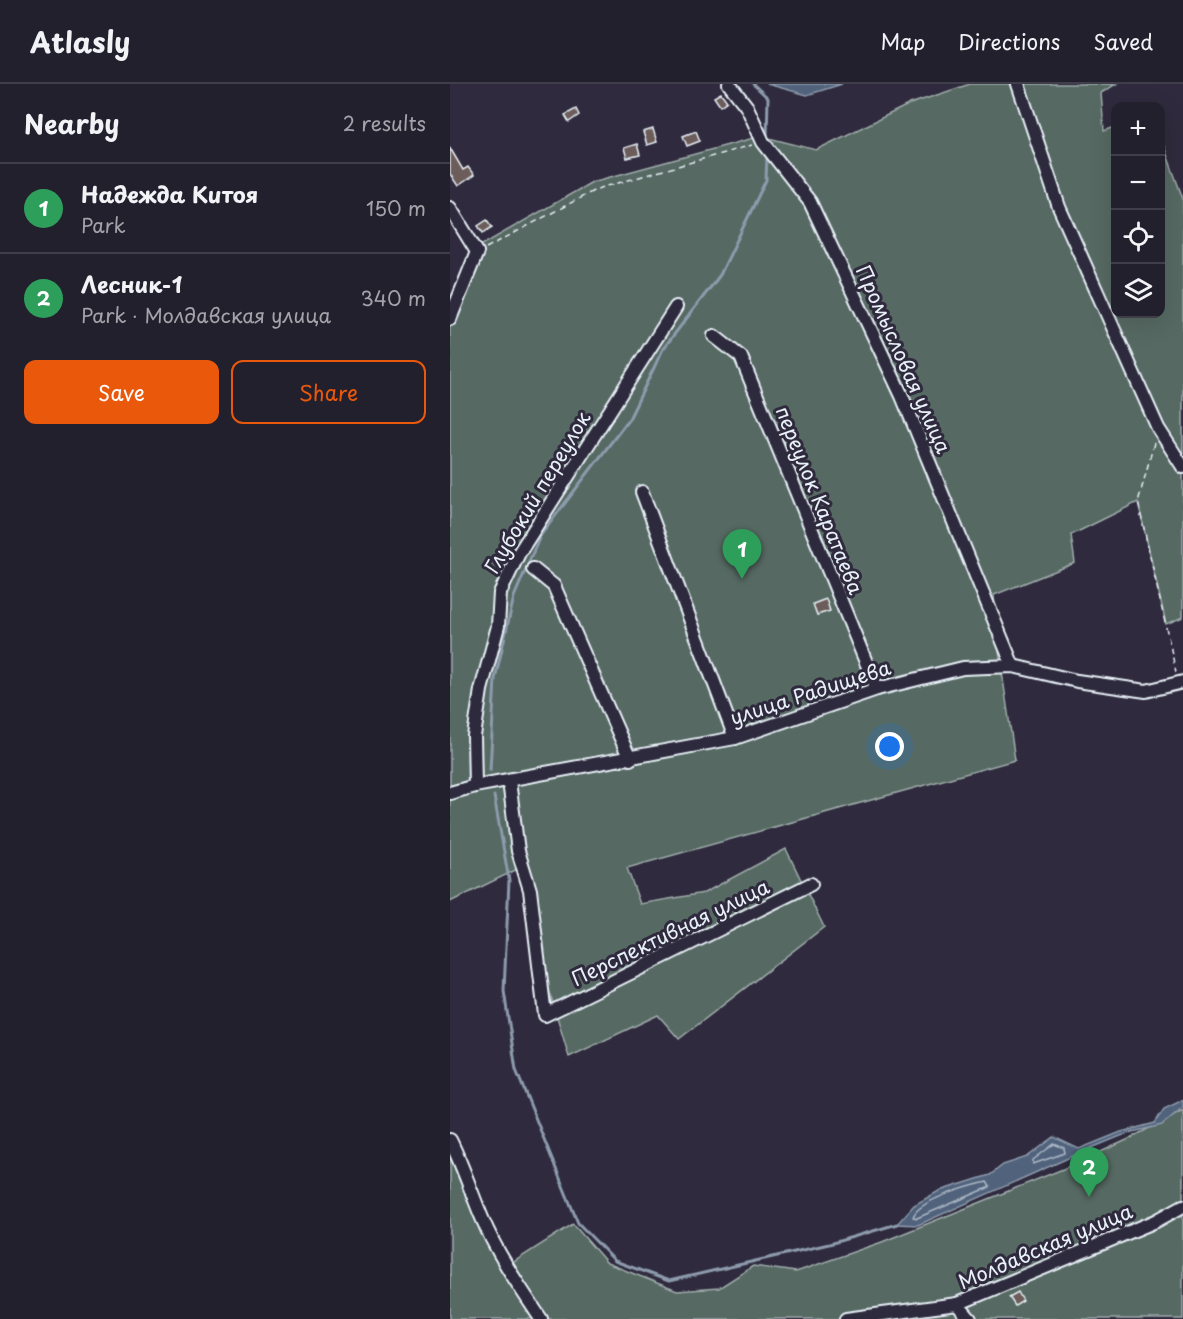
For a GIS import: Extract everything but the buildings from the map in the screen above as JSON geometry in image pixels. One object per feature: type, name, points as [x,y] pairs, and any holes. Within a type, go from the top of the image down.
[{"type":"street","name":"Промысловая улица","points":[[729,84],[747,107],[763,141],[810,202],[902,396],[1012,666]]},
{"type":"street","points":[[1018,84],[1059,207],[1158,428],[1183,467]]},
{"type":"street","points":[[450,208],[477,252],[450,319]]},
{"type":"street","name":"Глубокий переулок","points":[[475,786],[474,736],[481,690],[498,626],[500,592],[519,553],[676,307]]},
{"type":"street","name":"переулок Каратаева","points":[[714,336],[741,357],[877,689]]},
{"type":"street","points":[[642,492],[735,738]]},
{"type":"street","points":[[533,569],[554,585],[630,759]]},
{"type":"street","name":"улица Радищева","points":[[450,793],[475,786],[735,738],[877,689],[963,668],[1012,666],[1077,681],[1146,691],[1181,683]]},
{"type":"street","name":"Перспективная улица","points":[[509,781],[518,851],[530,890],[546,1015],[811,884]]},
{"type":"street","points":[[450,1140],[465,1170],[482,1218],[506,1267],[541,1319]]},
{"type":"street","name":"Молдавская улица","points":[[846,1319],[957,1304],[1155,1221],[1183,1206]]},
{"type":"street","points":[[957,1304],[970,1319]]},
{"type":"path","points":[[477,252],[597,189],[763,141]]},
{"type":"path","points":[[1158,428],[1138,502],[1181,683]]},
{"type":"green space","points":[[970,84],[1116,84],[1101,93],[1104,131],[1111,128],[1111,318],[1165,318],[1165,149],[1183,199],[1183,617],[1166,624],[1138,502],[1071,535],[1075,563],[994,595],[998,645],[1015,760],[627,868],[640,904],[704,893],[786,849],[824,927],[679,1039],[658,1015],[569,1057],[539,956],[528,864],[450,902],[450,317],[475,249],[592,182],[761,136],[816,150],[910,104]]},
{"type":"green space","points":[[1183,1110],[1183,1319],[450,1319],[450,1138],[506,1267],[573,1224],[607,1263],[677,1291],[719,1288],[753,1266],[796,1272],[882,1242],[1063,1169],[1127,1140]]},
{"type":"water","points":[[767,84],[842,84],[807,95]]},
{"type":"water","points":[[1183,1100],[1183,1107],[1162,1125],[1128,1133],[1084,1151],[918,1225],[897,1224],[914,1205],[939,1191],[990,1175],[1003,1165],[1027,1157],[1054,1137],[1079,1149],[1121,1132],[1155,1123],[1164,1109]]},
{"type":"waterway","points":[[753,84],[768,98],[767,139]]},
{"type":"waterway","points":[[490,770],[495,679],[514,597],[540,536],[629,419],[663,349],[720,275],[766,180],[767,154]]},
{"type":"waterway","points":[[494,796],[509,880],[504,991],[516,1070],[578,1223],[615,1261],[669,1281],[829,1244],[897,1224]]},
{"type":"place","name":"Надежда Китоя","points":[[742,579]]},
{"type":"place","name":"Лесник-1","points":[[1089,1197]]}]
